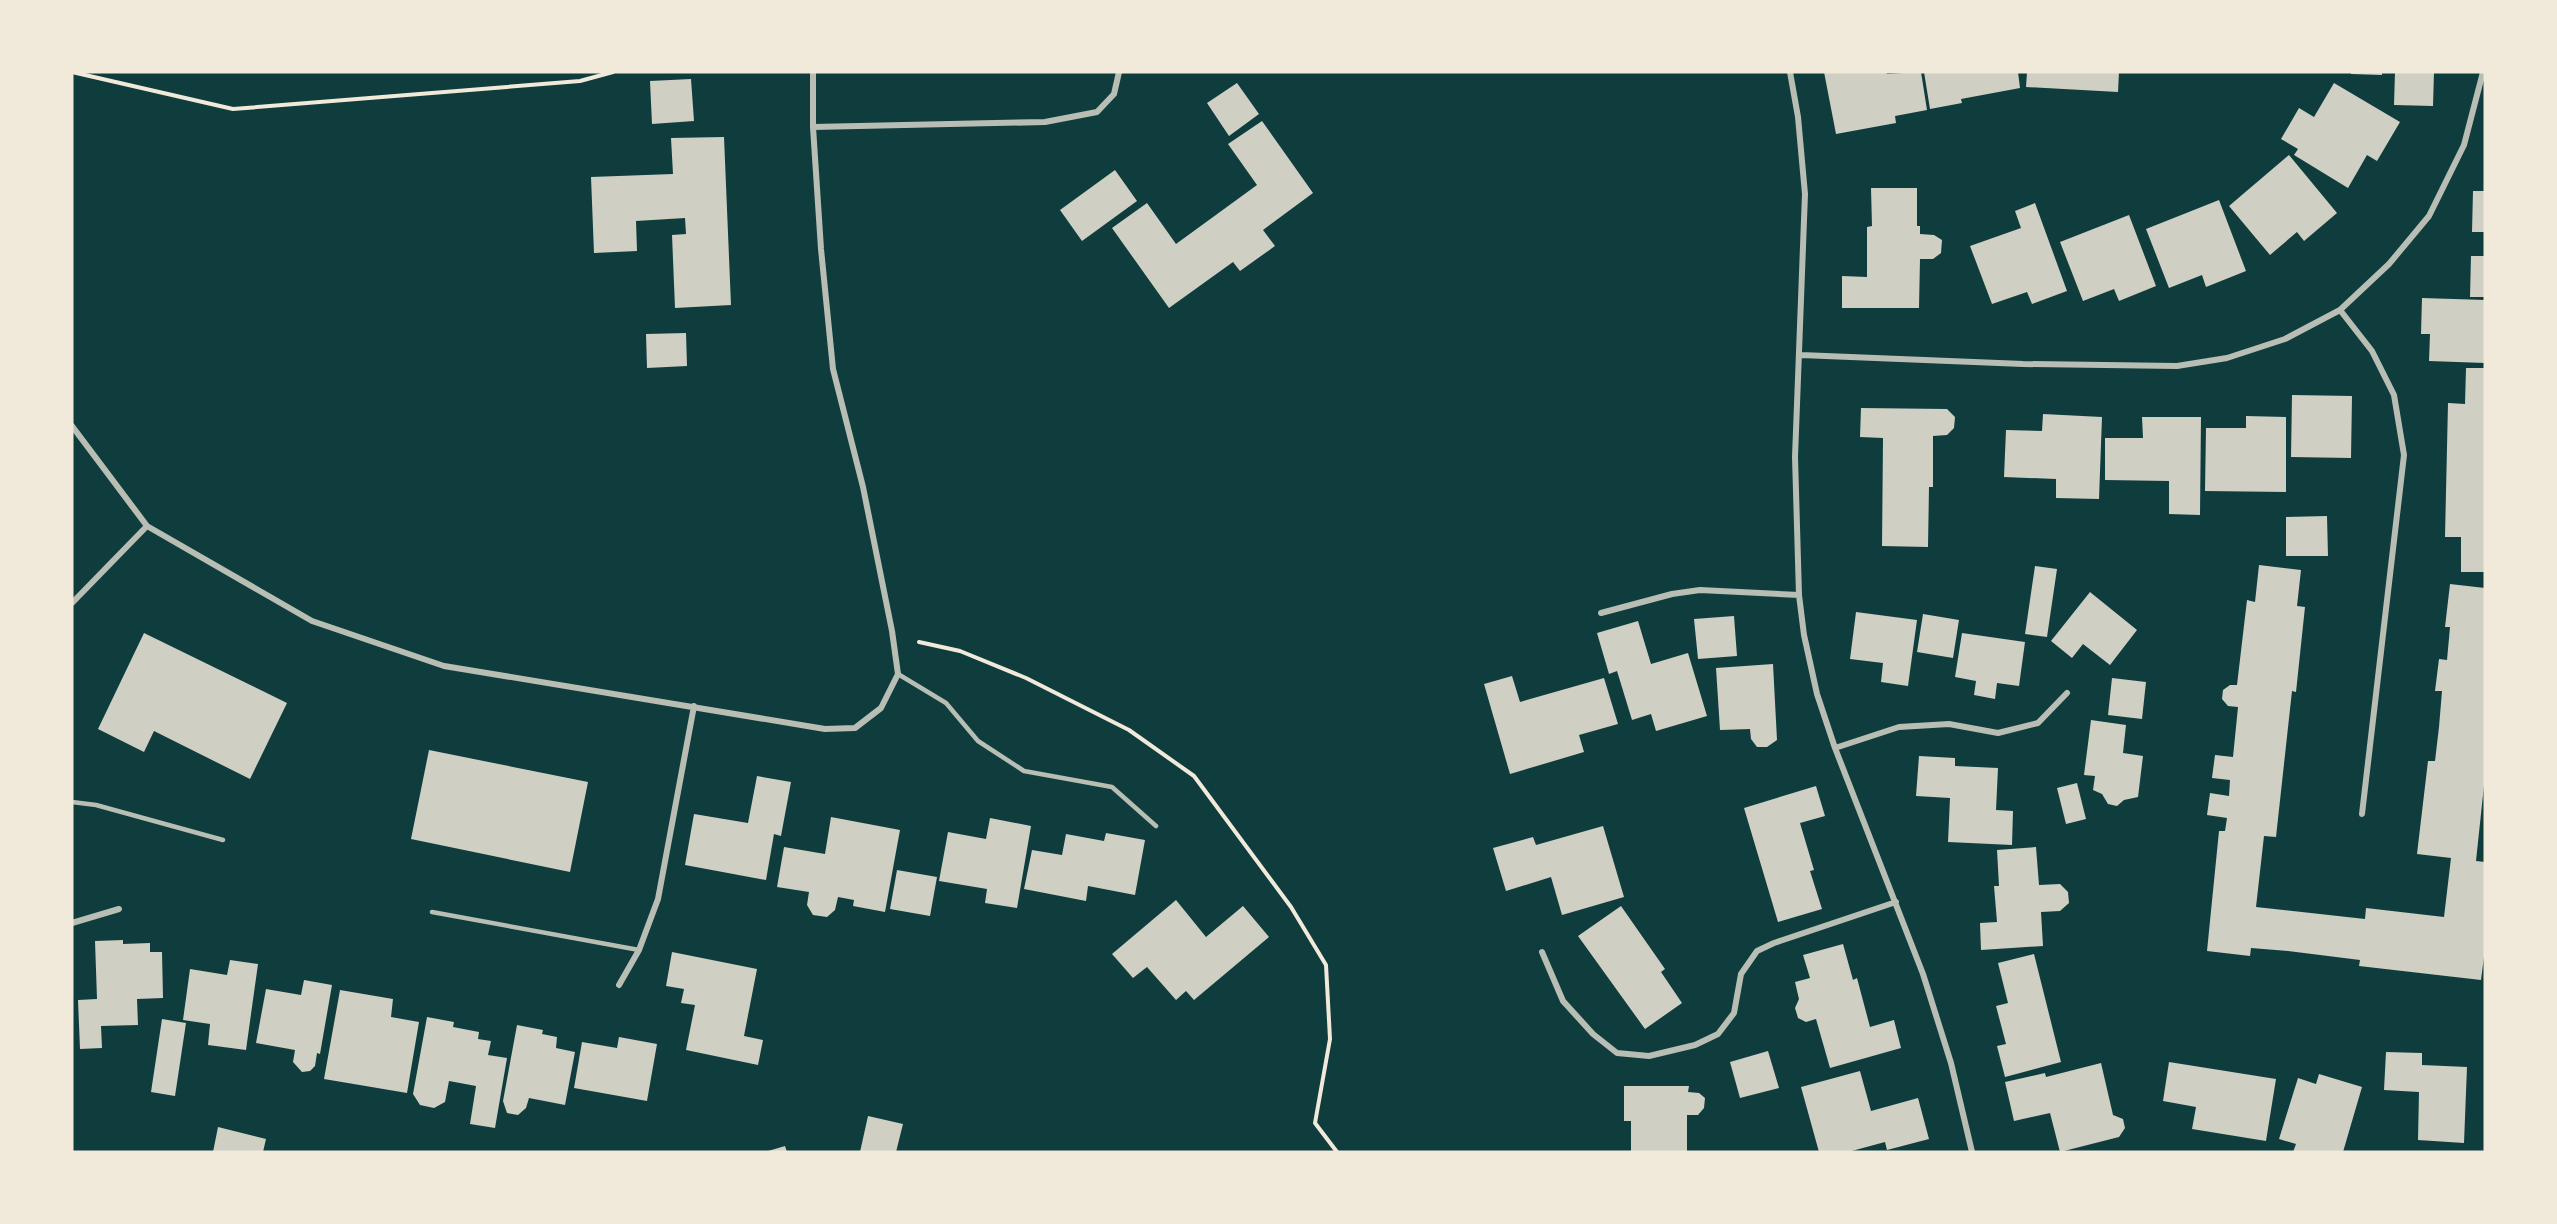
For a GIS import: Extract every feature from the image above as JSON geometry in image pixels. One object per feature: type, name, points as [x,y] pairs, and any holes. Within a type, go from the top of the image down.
[{"type":"street","points":[[72,426],[147,526],[312,621],[444,666],[825,729],[855,728],[881,708],[898,674],[863,488],[833,369],[825,296],[813,127],[813,72]]},
{"type":"street","points":[[813,127],[1045,122],[1096,112],[1114,94],[1119,72]]},
{"type":"street","points":[[1790,72],[1798,117],[1805,194],[1795,457],[1799,595],[1804,635],[1817,694],[1835,748],[1923,974],[1951,1063],[1971,1152]]},
{"type":"street","points":[[1800,355],[2023,364],[2178,366],[2227,358],[2284,339],[2340,310],[2389,264],[2429,216],[2464,146],[2483,72]]},
{"type":"street","points":[[2340,310],[2372,351],[2394,395],[2404,454],[2362,814]]},
{"type":"street","points":[[72,603],[147,526]]},
{"type":"street","points":[[1601,613],[1672,594],[1700,590],[1799,595]]},
{"type":"street","points":[[1835,748],[1899,727],[1948,724],[1998,734],[2038,723],[2067,693]]},
{"type":"street","points":[[619,985],[639,950],[658,898],[694,706]]},
{"type":"street","points":[[1542,952],[1563,1001],[1593,1034],[1617,1053],[1649,1056],[1695,1045],[1718,1034],[1734,1013],[1741,974],[1757,951],[1774,943],[1896,902]]},
{"type":"street","points":[[72,923],[118,909]]},
{"type":"lane","points":[[898,674],[946,703],[978,741],[1024,771],[1112,787],[1156,826]]},
{"type":"lane","points":[[72,802],[96,805],[223,840]]},
{"type":"lane","points":[[432,912],[639,950]]},
{"type":"path","points":[[72,72],[233,109],[580,81],[613,72]]},
{"type":"path","points":[[892,636],[960,651],[1026,678],[1129,730],[1194,776],[1291,907],[1326,965],[1330,1039],[1315,1123],[1337,1152]]},
{"type":"building","points":[[1824,72],[1886,72],[1887,74],[1921,72],[1927,110],[1895,116],[1896,123],[1836,134]]},
{"type":"building","points":[[1924,72],[2018,72],[2020,88],[1961,99],[1962,103],[1930,109]]},
{"type":"building","points":[[2027,72],[2119,72],[2118,92],[2026,87]]},
{"type":"building","points":[[2351,72],[2382,72],[2382,75],[2351,74]]},
{"type":"building","points":[[2395,72],[2434,72],[2433,106],[2394,105]]},
{"type":"building","points":[[691,79],[694,121],[652,124],[650,81]]},
{"type":"building","points":[[1237,83],[1259,114],[1229,136],[1207,103]]},
{"type":"building","points":[[2334,83],[2400,122],[2377,161],[2367,155],[2348,188],[2294,155],[2298,149],[2281,139],[2299,108],[2314,117]]},
{"type":"building","points":[[1262,121],[1313,193],[1263,230],[1275,246],[1240,271],[1233,262],[1169,308],[1112,228],[1147,203],[1176,244],[1257,185],[1228,144]]},
{"type":"building","points":[[724,137],[731,305],[675,308],[672,235],[686,234],[685,218],[636,221],[637,251],[594,253],[591,177],[673,174],[671,138]]},
{"type":"building","points":[[2289,155],[2337,213],[2304,241],[2297,232],[2270,255],[2229,206]]},
{"type":"building","points":[[1115,170],[1137,201],[1082,241],[1060,210]]},
{"type":"building","points":[[1871,188],[1917,188],[1917,226],[1920,226],[1920,234],[1934,235],[1942,240],[1941,253],[1933,259],[1920,259],[1919,308],[1842,308],[1842,276],[1867,277],[1867,227],[1872,226]]},
{"type":"building","points":[[2473,191],[2485,191],[2485,232],[2472,232]]},
{"type":"building","points":[[2219,200],[2246,271],[2206,287],[2202,275],[2169,288],[2146,229]]},
{"type":"building","points":[[2035,203],[2067,291],[2032,304],[2027,292],[1992,304],[1970,246],[2021,228],[2015,211]]},
{"type":"building","points":[[2129,215],[2156,286],[2119,301],[2114,289],[2083,301],[2060,242]]},
{"type":"building","points":[[2471,256],[2485,256],[2485,297],[2470,297]]},
{"type":"building","points":[[2422,298],[2485,300],[2485,363],[2429,361],[2430,334],[2421,334]]},
{"type":"building","points":[[686,333],[687,366],[647,368],[646,334]]},
{"type":"building","points":[[2466,368],[2485,368],[2485,572],[2461,572],[2461,537],[2445,537],[2448,403],[2465,404]]},
{"type":"building","points":[[2292,395],[2352,396],[2351,458],[2291,457]]},
{"type":"building","points":[[1861,408],[1947,409],[1955,417],[1954,428],[1947,435],[1933,436],[1933,487],[1929,487],[1928,547],[1882,546],[1883,438],[1860,437]]},
{"type":"building","points":[[2043,414],[2102,417],[2099,499],[2056,498],[2056,479],[2004,477],[2006,430],[2042,431]]},
{"type":"building","points":[[2246,416],[2286,417],[2286,492],[2205,491],[2206,428],[2246,428]]},
{"type":"building","points":[[2142,417],[2201,417],[2200,515],[2169,514],[2169,481],[2105,480],[2105,438],[2143,438]]},
{"type":"building","points":[[2327,516],[2328,556],[2286,556],[2286,517]]},
{"type":"building","points":[[2259,565],[2301,570],[2297,606],[2305,607],[2296,692],[2292,691],[2276,837],[2264,836],[2256,907],[2365,919],[2366,908],[2444,917],[2451,858],[2417,854],[2428,761],[2435,761],[2439,727],[2442,691],[2435,691],[2439,659],[2447,660],[2450,627],[2445,627],[2450,584],[2485,588],[2485,776],[2476,861],[2485,862],[2485,949],[2481,980],[2359,966],[2360,960],[2288,951],[2251,948],[2250,956],[2207,951],[2219,831],[2225,831],[2227,818],[2207,815],[2210,793],[2229,796],[2230,780],[2212,778],[2215,755],[2233,757],[2238,707],[2228,706],[2222,699],[2223,690],[2230,685],[2237,685],[2247,600],[2255,602]]},
{"type":"building","points":[[2035,566],[2057,569],[2047,637],[2025,634]]},
{"type":"building","points":[[2090,592],[2137,630],[2110,665],[2083,644],[2072,658],[2051,641]]},
{"type":"building","points":[[1856,612],[1917,620],[1908,686],[1881,682],[1883,663],[1850,659]]},
{"type":"building","points":[[1923,614],[1959,620],[1953,658],[1917,652]]},
{"type":"building","points":[[1734,616],[1737,656],[1698,659],[1694,619]]},
{"type":"building","points":[[1638,621],[1651,664],[1688,653],[1707,716],[1656,731],[1651,714],[1632,720],[1617,671],[1609,674],[1597,633]]},
{"type":"building","points":[[144,633],[287,703],[250,779],[154,731],[144,752],[98,729]]},
{"type":"building","points":[[1962,633],[2025,642],[2019,686],[1997,683],[1995,699],[1974,695],[1976,681],[1955,677]]},
{"type":"building","points":[[1773,664],[1777,740],[1767,747],[1757,747],[1751,739],[1750,729],[1720,730],[1716,668]]},
{"type":"building","points":[[1512,676],[1520,702],[1604,678],[1618,724],[1579,735],[1584,752],[1510,774],[1484,684]]},
{"type":"building","points":[[2112,678],[2146,682],[2142,719],[2108,715]]},
{"type":"building","points":[[2091,720],[2126,725],[2123,753],[2143,756],[2138,797],[2124,800],[2117,806],[2108,804],[2102,794],[2093,790],[2095,776],[2084,775]]},
{"type":"building","points":[[429,750],[588,782],[570,872],[411,839]]},
{"type":"building","points":[[1919,756],[1955,758],[1955,766],[1998,768],[1996,810],[2013,811],[2012,845],[1948,842],[1950,798],[1916,796]]},
{"type":"building","points":[[757,776],[791,782],[781,836],[774,834],[766,880],[685,865],[694,814],[748,823]]},
{"type":"building","points":[[2077,783],[2086,819],[2066,824],[2057,788]]},
{"type":"building","points":[[1816,786],[1825,816],[1800,823],[1814,870],[1810,871],[1822,909],[1778,922],[1744,808]]},
{"type":"building","points":[[831,817],[900,830],[885,912],[853,906],[854,900],[838,897],[835,910],[827,917],[813,915],[807,905],[809,892],[777,887],[784,847],[825,854]]},
{"type":"building","points":[[990,818],[1031,826],[1017,908],[985,903],[987,889],[939,881],[948,832],[986,839]]},
{"type":"building","points":[[1603,826],[1624,897],[1562,915],[1551,877],[1506,891],[1493,848],[1533,837],[1536,845]]},
{"type":"building","points":[[1106,833],[1145,840],[1135,895],[1088,886],[1086,901],[1024,889],[1032,850],[1062,855],[1066,834],[1104,841]]},
{"type":"building","points":[[2036,847],[2039,885],[2060,884],[2068,892],[2069,903],[2060,911],[2041,912],[2043,946],[1981,950],[1980,923],[1997,922],[1994,886],[1999,886],[1997,850]]},
{"type":"building","points":[[897,870],[937,877],[930,916],[890,909]]},
{"type":"building","points":[[1176,900],[1206,937],[1243,906],[1269,937],[1194,1000],[1186,991],[1176,1000],[1147,967],[1133,978],[1112,954]]},
{"type":"building","points":[[1621,906],[1665,969],[1661,972],[1682,1003],[1645,1029],[1578,936]]},
{"type":"building","points":[[123,940],[123,944],[150,943],[150,952],[162,952],[163,998],[137,999],[138,1025],[101,1026],[102,1048],[80,1049],[78,1000],[97,999],[95,941]]},
{"type":"building","points":[[1843,944],[1853,980],[1857,978],[1870,1027],[1894,1020],[1901,1048],[1830,1068],[1816,1019],[1806,1022],[1798,1018],[1795,1008],[1799,999],[1795,982],[1810,978],[1803,955]]},
{"type":"building","points":[[672,952],[757,969],[744,1036],[763,1040],[758,1065],[686,1050],[695,1005],[681,1003],[684,989],[666,986]]},
{"type":"building","points":[[2034,954],[2061,1062],[2005,1077],[1997,1046],[2006,1044],[1996,1006],[2008,1003],[1998,963]]},
{"type":"building","points":[[230,960],[258,964],[246,1050],[208,1045],[210,1024],[183,1020],[190,969],[227,975]]},
{"type":"building","points":[[304,980],[332,985],[320,1054],[317,1053],[315,1066],[310,1071],[302,1072],[293,1062],[295,1050],[256,1043],[266,989],[301,995]]},
{"type":"building","points":[[340,990],[393,999],[391,1017],[419,1022],[407,1093],[324,1079]]},
{"type":"building","points":[[427,1017],[454,1022],[453,1027],[479,1032],[478,1039],[491,1041],[488,1055],[507,1058],[495,1128],[470,1124],[476,1086],[449,1081],[445,1102],[434,1108],[420,1105],[413,1094]]},
{"type":"building","points":[[162,1019],[186,1023],[175,1096],[151,1092]]},
{"type":"building","points":[[517,1025],[543,1030],[542,1034],[557,1037],[556,1048],[575,1052],[565,1105],[529,1098],[526,1108],[518,1115],[507,1113],[503,1101]]},
{"type":"building","points":[[619,1037],[657,1044],[647,1101],[574,1088],[582,1042],[617,1048]]},
{"type":"building","points":[[1768,1051],[1779,1088],[1740,1098],[1730,1062]]},
{"type":"building","points":[[2386,1052],[2422,1053],[2422,1065],[2467,1067],[2464,1143],[2418,1140],[2419,1092],[2384,1090]]},
{"type":"building","points":[[2169,1062],[2276,1079],[2266,1141],[2192,1129],[2196,1107],[2163,1101]]},
{"type":"building","points":[[2101,1063],[2113,1115],[2123,1119],[2125,1128],[2119,1137],[2060,1152],[2050,1113],[2014,1121],[2005,1082],[2045,1073],[2046,1077]]},
{"type":"building","points":[[1860,1071],[1871,1111],[1918,1098],[1929,1139],[1887,1150],[1885,1142],[1848,1152],[1819,1152],[1801,1087]]},
{"type":"building","points":[[2319,1074],[2362,1087],[2343,1152],[2293,1152],[2296,1144],[2279,1139],[2298,1078],[2316,1084]]},
{"type":"building","points":[[1624,1086],[1689,1086],[1688,1092],[1699,1093],[1705,1098],[1704,1108],[1698,1115],[1687,1115],[1687,1151],[1631,1151],[1631,1121],[1624,1121]]},
{"type":"building","points":[[868,1116],[903,1124],[896,1152],[860,1152]]},
{"type":"building","points":[[218,1127],[266,1139],[263,1152],[213,1152]]},
{"type":"building","points":[[785,1146],[787,1152],[768,1152],[768,1151]]}]
